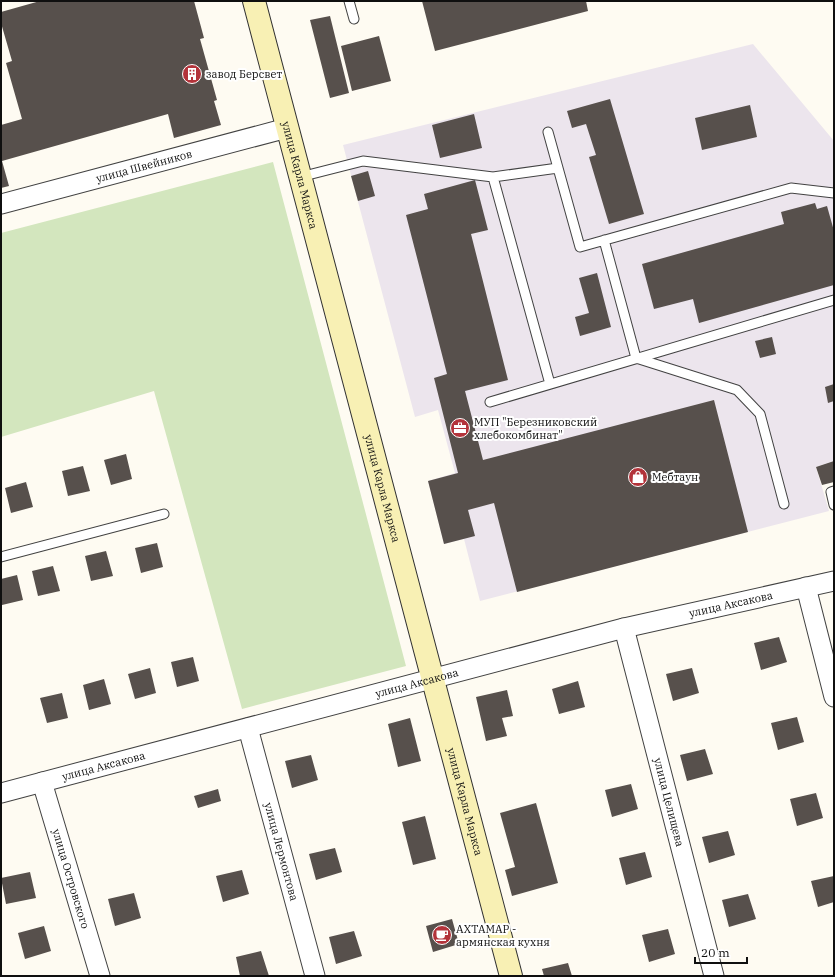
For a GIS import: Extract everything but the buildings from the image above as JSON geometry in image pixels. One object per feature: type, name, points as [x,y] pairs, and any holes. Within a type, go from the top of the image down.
[{"type":"main road","name":"улица Карла Маркса","points":[[254,1],[511,976]]},
{"type":"street","name":"улица Швейников","points":[[1,204],[287,128]]},
{"type":"street","name":"улица Аксакова","points":[[1,793],[624,628],[834,580]]},
{"type":"street","points":[[806,587],[834,698]]},
{"type":"street","name":"улица Целищева","points":[[624,628],[714,976]]},
{"type":"street","name":"улица Лермонтова","points":[[248,728],[315,976]]},
{"type":"street","name":"улица Островского","points":[[42,782],[100,976]]},
{"type":"lane","points":[[350,1],[354,19]]},
{"type":"lane","points":[[548,132],[580,247],[791,188],[834,193]]},
{"type":"lane","points":[[300,177],[363,161],[493,177],[558,168]]},
{"type":"lane","points":[[493,177],[550,384]]},
{"type":"lane","points":[[604,240],[636,358]]},
{"type":"lane","points":[[490,402],[834,300]]},
{"type":"lane","points":[[636,358],[737,390],[760,414],[784,504]]},
{"type":"lane","points":[[834,491],[831,492],[834,505]]},
{"type":"lane","points":[[1,557],[164,514]]},
{"type":"shaded area","points":[[753,44],[834,141],[834,461],[816,467],[829,511],[480,601],[464,539],[444,544],[428,481],[455,473],[438,410],[415,417],[343,145]]},
{"type":"green space","points":[[273,162],[406,666],[242,709],[154,391],[1,437],[1,233]]},
{"type":"place","name":"завод Берсвет","points":[[192,74]]},
{"type":"place","name":"МУП \"Березниковский хлебокомбинат\"","points":[[460,428]]},
{"type":"place","name":"Мебтаун","points":[[638,477]]},
{"type":"place","name":"АХТАМАР - армянская кухня","points":[[442,935]]}]
